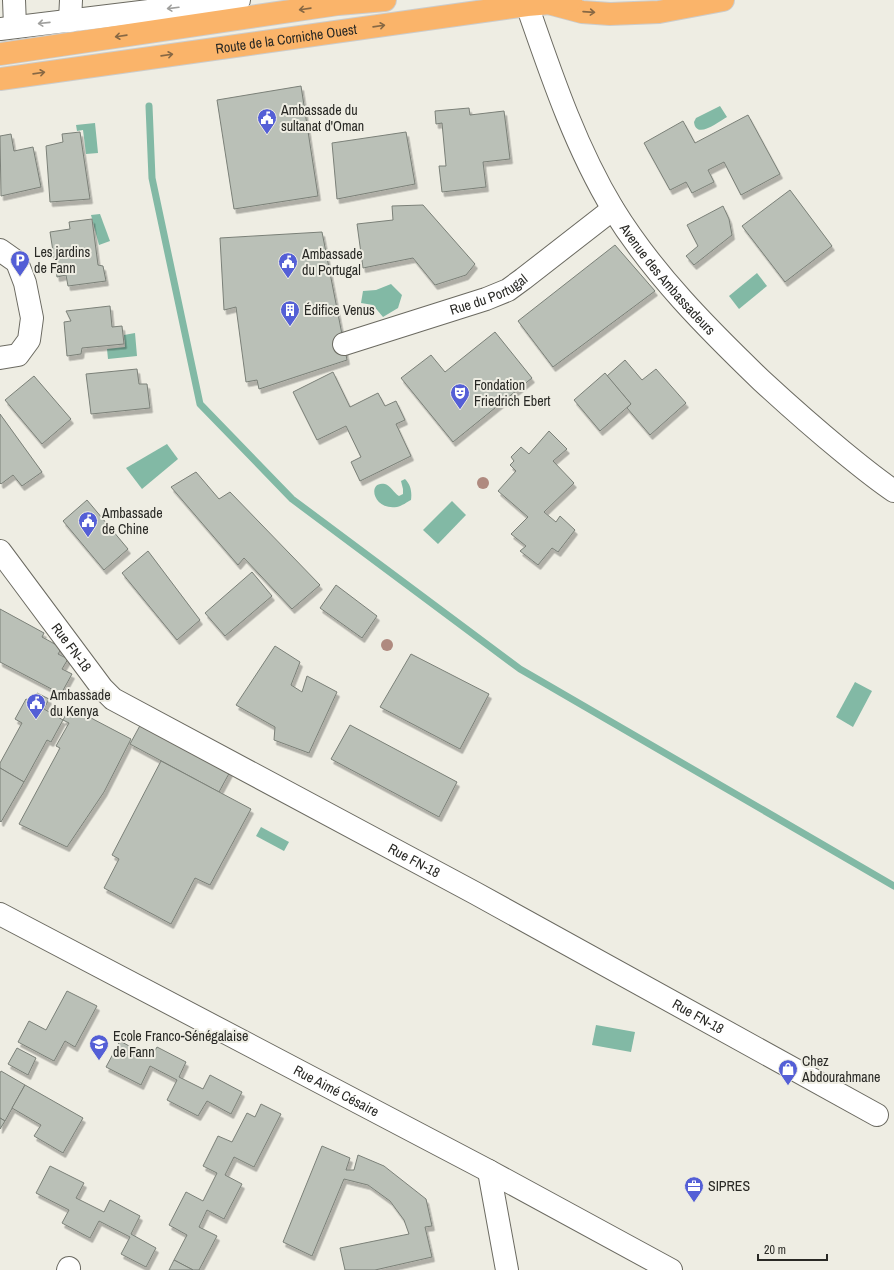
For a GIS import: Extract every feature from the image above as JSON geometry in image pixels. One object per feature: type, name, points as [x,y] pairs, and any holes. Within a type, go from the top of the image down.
[{"type":"highway","name":"Route de la Corniche Ouest","points":[[0,54],[331,2],[385,0]]},
{"type":"highway","points":[[561,2],[582,12],[610,14],[660,12],[724,0]]},
{"type":"highway","name":"Route de la Corniche Ouest","points":[[0,78],[527,5],[561,2]]},
{"type":"street","points":[[14,0],[8,27],[70,10],[240,0]]},
{"type":"street","name":"Avenue des Ambassadeurs","points":[[527,5],[558,91],[586,157],[613,209],[643,253],[665,281],[728,348],[797,414],[878,480],[894,491]]},
{"type":"street","name":"Rue du Portugal","points":[[344,344],[486,299],[508,290],[613,209]]},
{"type":"street","points":[[0,250],[17,262],[25,283],[32,318],[29,340],[18,355],[0,358]]},
{"type":"street","name":"Rue FN-18","points":[[0,551],[102,688],[113,699],[475,893],[877,1115]]},
{"type":"street","name":"Rue Aimé Césaire","points":[[0,914],[489,1171],[666,1269]]},
{"type":"street","points":[[489,1171],[507,1270]]},
{"type":"shaded area","points":[[720,106],[727,117],[713,126],[703,130],[699,130],[696,127],[694,122],[696,118]]},
{"type":"shaded area","points":[[95,123],[98,153],[86,154],[83,130],[77,131],[76,125]]},
{"type":"shaded area","points":[[100,214],[110,241],[99,245],[91,215]]},
{"type":"shaded area","points":[[757,273],[767,286],[739,309],[729,296]]},
{"type":"shaded area","points":[[391,284],[402,295],[398,308],[383,317],[373,305],[361,303],[363,291],[376,290]]},
{"type":"shaded area","points":[[135,333],[137,356],[108,359],[107,349],[125,347],[124,335]]},
{"type":"shaded area","points":[[167,444],[178,459],[142,489],[126,468]]},
{"type":"shaded area","points":[[405,479],[411,489],[411,500],[397,507],[389,507],[382,505],[377,500],[374,491],[376,486],[379,484],[385,484],[399,496],[403,494],[401,481]]},
{"type":"shaded area","points":[[452,501],[466,515],[438,544],[423,530]]},
{"type":"shaded area","points":[[855,682],[872,691],[853,727],[836,717]]},
{"type":"shaded area","points":[[261,827],[289,842],[284,851],[256,836]]},
{"type":"shaded area","points":[[596,1025],[635,1032],[631,1052],[592,1045]]},
{"type":"building","points":[[301,86],[318,196],[234,209],[217,100]]},
{"type":"building","points":[[469,108],[470,115],[504,111],[510,159],[483,162],[486,187],[442,192],[439,166],[446,166],[442,123],[436,124],[435,111]]},
{"type":"building","points":[[748,115],[780,174],[741,195],[724,162],[708,170],[714,182],[692,193],[686,182],[670,190],[644,143],[683,121],[695,143]]},
{"type":"building","points":[[80,132],[90,199],[50,202],[46,146],[63,142],[62,134]]},
{"type":"building","points":[[406,132],[415,184],[337,199],[332,143]]},
{"type":"building","points":[[11,134],[14,151],[33,147],[41,187],[1,196],[0,136]]},
{"type":"building","points":[[790,190],[832,246],[785,282],[742,226]]},
{"type":"building","points":[[423,205],[475,264],[466,275],[435,285],[413,258],[363,268],[357,224],[393,220],[392,206]]},
{"type":"building","points":[[723,206],[729,219],[732,235],[694,265],[686,256],[698,246],[687,225]]},
{"type":"building","points":[[92,219],[98,265],[103,266],[106,281],[68,286],[66,275],[57,277],[50,232],[70,229],[69,222]]},
{"type":"building","name":"Édifice Venus","points":[[322,232],[347,360],[259,389],[257,380],[246,382],[236,307],[224,310],[220,238]]},
{"type":"building","points":[[615,245],[655,291],[553,367],[518,321]]},
{"type":"building","points":[[110,306],[112,327],[122,326],[124,344],[82,348],[81,354],[67,356],[64,322],[71,321],[66,311]]},
{"type":"building","name":"Fondation Friedrich Ebert","points":[[495,332],[532,378],[453,442],[401,378],[431,355],[445,372]]},
{"type":"building","points":[[625,360],[642,380],[656,369],[686,403],[650,435],[627,408],[631,404],[607,376]]},
{"type":"building","points":[[137,369],[139,384],[147,384],[150,408],[91,414],[86,374]]},
{"type":"building","points":[[333,372],[350,407],[378,393],[385,406],[396,401],[405,420],[396,424],[411,456],[360,481],[351,462],[361,457],[346,426],[317,440],[293,392]]},
{"type":"building","points":[[605,373],[631,404],[600,431],[574,400]]},
{"type":"building","points":[[34,376],[71,419],[42,444],[5,400]]},
{"type":"building","points":[[0,414],[42,472],[22,486],[13,475],[1,484],[0,483]]},
{"type":"building","points":[[549,431],[567,449],[553,461],[574,483],[544,512],[556,522],[560,516],[575,530],[558,552],[552,548],[538,565],[520,551],[526,546],[511,534],[528,517],[498,491],[516,471],[510,465],[514,461],[511,457],[521,447],[529,454]]},
{"type":"building","points":[[196,472],[219,499],[230,492],[320,585],[292,609],[244,558],[238,565],[171,487]]},
{"type":"building","points":[[87,500],[128,549],[104,570],[63,521]]},
{"type":"building","points":[[148,551],[200,620],[177,640],[122,573]]},
{"type":"building","points":[[252,572],[272,596],[225,636],[205,613]]},
{"type":"building","points":[[336,585],[377,616],[362,638],[320,608]]},
{"type":"building","points":[[0,609],[44,633],[42,637],[62,648],[58,654],[68,659],[62,669],[72,674],[61,694],[0,662]]},
{"type":"building","points":[[275,646],[300,662],[291,685],[302,692],[307,676],[337,692],[309,753],[274,740],[275,727],[236,705]]},
{"type":"building","points":[[411,654],[489,694],[460,749],[380,707]]},
{"type":"building","points":[[37,693],[49,699],[44,709],[63,720],[51,742],[47,740],[24,782],[0,768],[0,763],[22,723],[15,719],[26,699],[32,702]]},
{"type":"building","points":[[70,707],[131,739],[104,792],[67,847],[19,824],[60,748],[56,746],[69,723],[63,720]]},
{"type":"building","points":[[143,720],[232,768],[219,792],[130,744]]},
{"type":"building","points":[[350,725],[457,782],[439,817],[331,759]]},
{"type":"building","points":[[161,761],[251,809],[210,885],[195,878],[171,924],[104,888],[119,859],[112,855]]},
{"type":"building","points":[[0,768],[24,782],[1,822],[0,821]]},
{"type":"building","points":[[67,991],[97,1006],[75,1047],[65,1041],[54,1061],[18,1042],[29,1021],[46,1030]]},
{"type":"building","points":[[120,1041],[151,1058],[157,1047],[186,1062],[179,1077],[203,1089],[210,1075],[242,1092],[231,1114],[207,1101],[198,1116],[167,1100],[177,1080],[150,1066],[141,1085],[106,1067]]},
{"type":"building","points":[[17,1048],[36,1058],[28,1075],[8,1064]]},
{"type":"building","points":[[1,1071],[25,1085],[5,1121],[0,1118]]},
{"type":"building","points":[[25,1085],[83,1118],[63,1153],[34,1136],[41,1125],[12,1108]]},
{"type":"building","points":[[261,1104],[281,1114],[254,1167],[234,1157],[225,1175],[242,1184],[224,1219],[207,1210],[199,1227],[217,1236],[199,1270],[193,1270],[174,1260],[187,1235],[169,1225],[186,1192],[203,1201],[217,1173],[203,1166],[218,1136],[232,1142],[247,1113],[255,1117]]},
{"type":"building","points":[[0,1118],[5,1121],[0,1129]]},
{"type":"building","points":[[322,1146],[350,1158],[346,1170],[354,1170],[358,1155],[384,1166],[426,1199],[432,1226],[425,1227],[432,1257],[375,1270],[345,1270],[340,1248],[409,1234],[404,1220],[390,1201],[368,1185],[344,1179],[312,1256],[283,1242]]},
{"type":"building","points":[[50,1166],[84,1183],[76,1198],[104,1212],[110,1200],[140,1216],[131,1234],[156,1248],[146,1267],[121,1254],[130,1237],[99,1221],[90,1238],[62,1223],[69,1210],[36,1193]]},
{"type":"building","points":[[174,1260],[193,1270],[169,1270]]},
{"type":"waterway","points":[[149,106],[152,178],[200,404],[292,499],[520,669],[894,886]]},
{"type":"place","name":"Ambassade du sultanat d'Oman","points":[[267,135]]},
{"type":"place","name":"Les jardins de Fann","points":[[20,277]]},
{"type":"place","name":"Ambassade du Portugal","points":[[288,279]]},
{"type":"place","name":"Édifice Venus","points":[[290,327]]},
{"type":"place","name":"Fondation Friedrich Ebert","points":[[460,410]]},
{"type":"place","name":"Ambassade de Chine","points":[[88,538]]},
{"type":"place","name":"Ambassade du Kenya","points":[[36,720]]},
{"type":"place","name":"Ecole Franco-Sénégalaise de Fann","points":[[99,1061]]},
{"type":"place","name":"Chez Abdourahmane","points":[[788,1086]]},
{"type":"place","name":"SIPRES","points":[[694,1203]]}]
